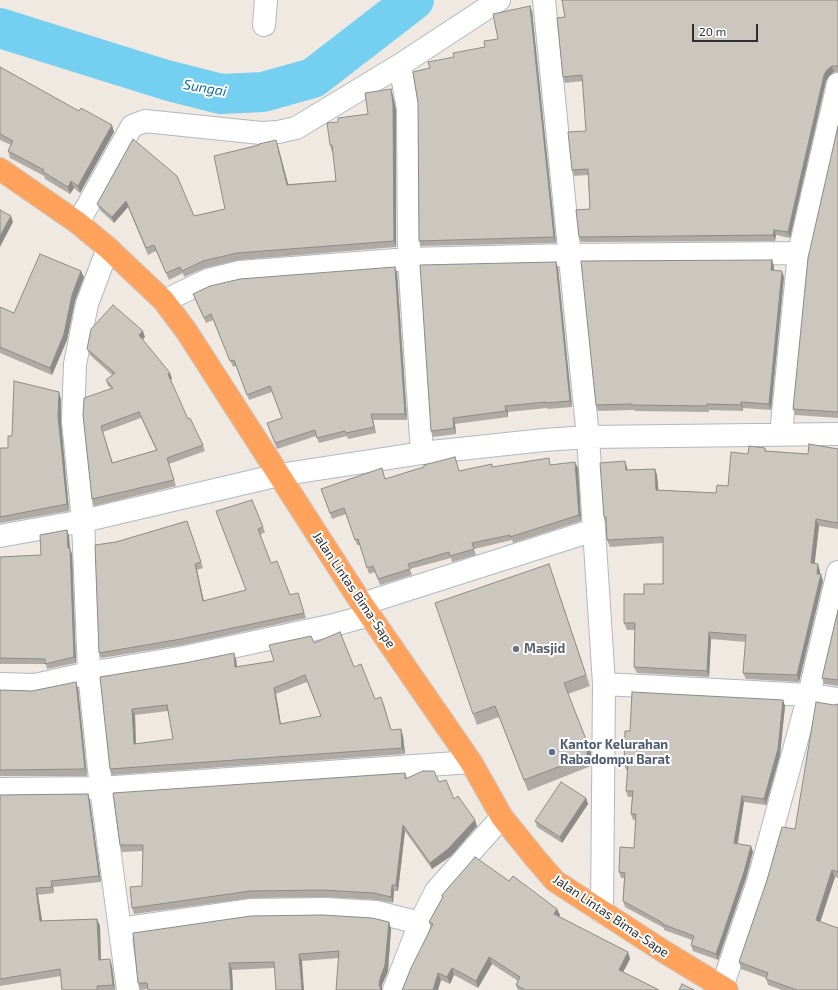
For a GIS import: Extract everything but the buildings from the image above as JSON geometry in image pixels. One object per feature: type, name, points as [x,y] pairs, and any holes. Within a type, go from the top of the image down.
[{"type":"highway","name":"Jalan Lintas Bima-Sape","points":[[0,168],[78,223],[108,248],[164,301],[187,332],[366,610],[471,762],[502,816],[536,859],[556,881],[723,989]]},
{"type":"street","points":[[264,25],[266,0]]},
{"type":"street","points":[[78,223],[132,126],[145,121],[261,133],[278,132],[296,128],[400,65],[499,0]]},
{"type":"street","points":[[544,0],[588,437],[604,684],[602,912]]},
{"type":"street","points":[[400,65],[408,109],[409,259],[422,453]]},
{"type":"street","points":[[780,434],[799,253],[838,84]]},
{"type":"street","points":[[108,248],[87,304],[75,364],[73,421],[83,521],[90,673],[101,788],[128,990]]},
{"type":"street","points":[[164,301],[208,280],[240,272],[409,259],[569,255],[799,253]]},
{"type":"street","points":[[0,536],[83,521],[278,475],[422,453],[544,440],[588,437],[838,434]]},
{"type":"street","points":[[0,684],[34,685],[90,673],[185,657],[334,625],[366,610],[594,530]]},
{"type":"street","points":[[723,989],[758,882],[809,695],[838,572]]},
{"type":"street","points":[[604,684],[809,695],[838,699]]},
{"type":"street","points":[[0,789],[101,788],[471,762]]},
{"type":"street","points":[[394,990],[420,923],[436,891],[502,816]]},
{"type":"street","points":[[120,929],[252,910],[324,909],[376,912],[420,923]]},
{"type":"waterway","name":"Sungai","points":[[0,28],[166,80],[221,94],[263,92],[313,78],[414,0]]},
{"type":"place","name":"Masjid","points":[[516,649]]},
{"type":"place","name":"Kantor Kelurahan Rabadompu Barat","points":[[552,752]]}]
